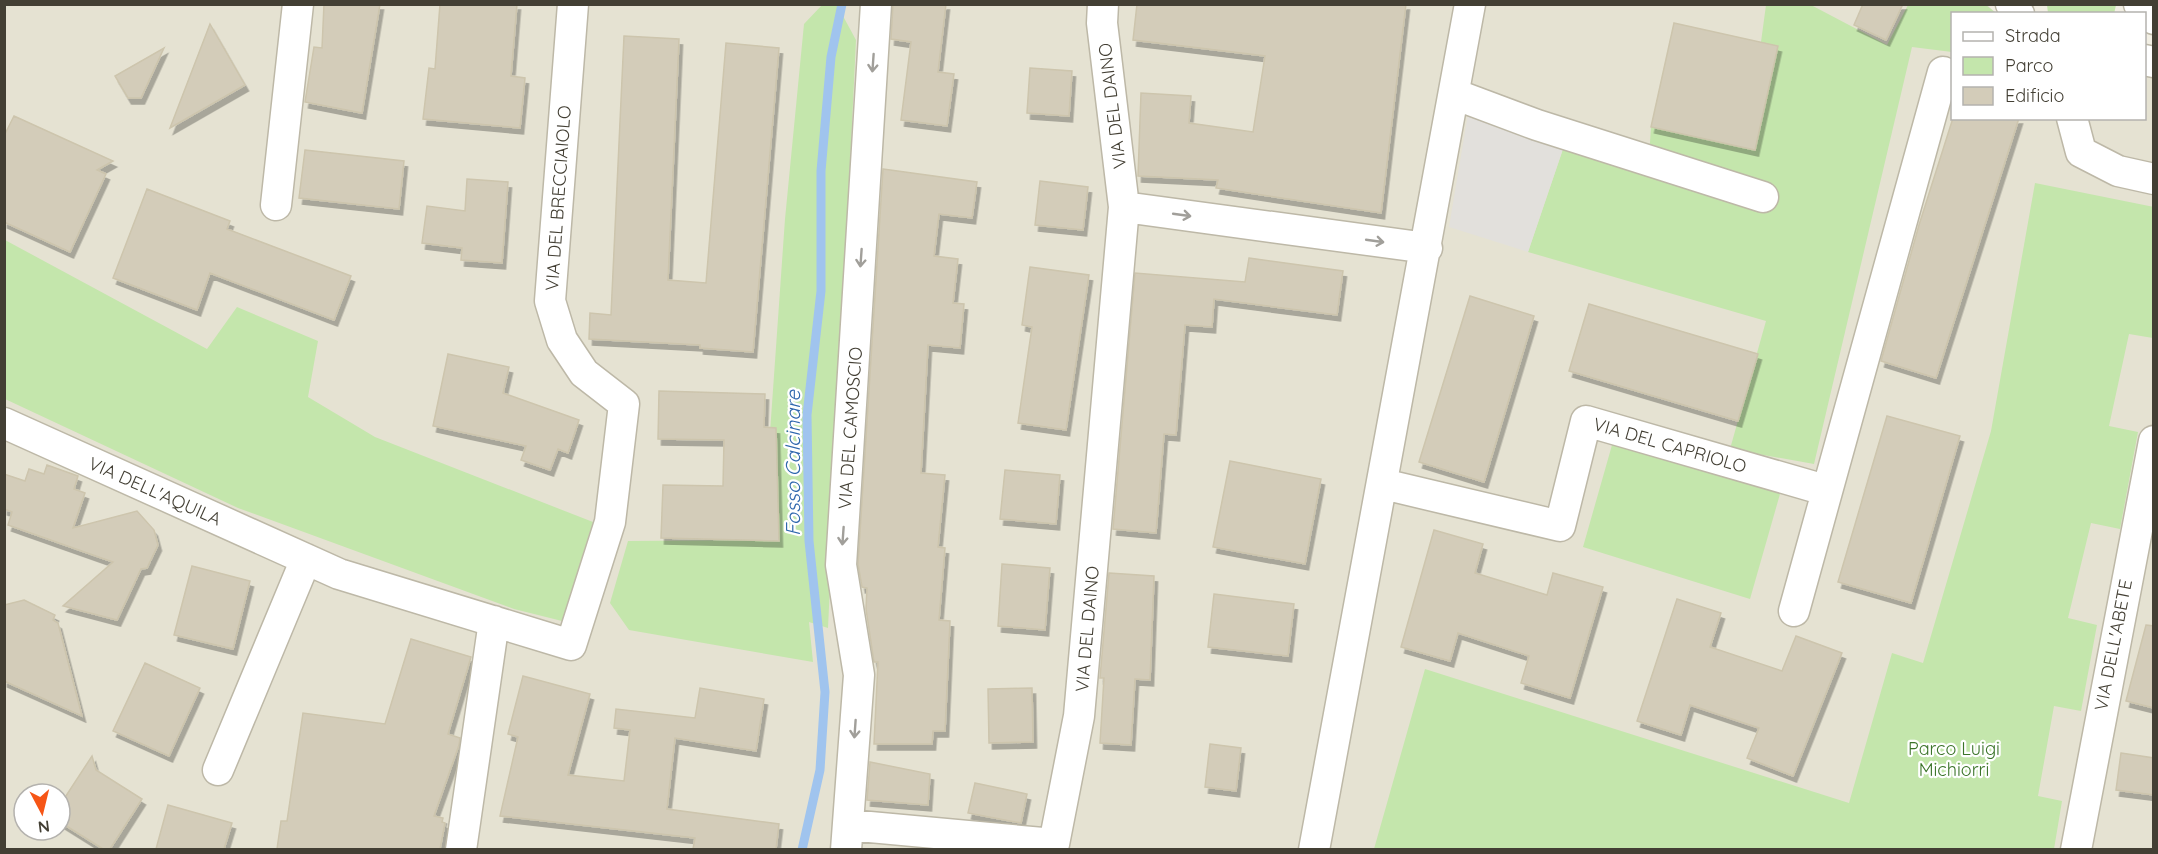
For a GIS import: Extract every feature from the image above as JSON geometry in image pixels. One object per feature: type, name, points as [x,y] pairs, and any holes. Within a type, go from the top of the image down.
[{"type":"street","points":[[276,205],[298,4]]},
{"type":"street","name":"VIA DEL BRECCIAIOLO","points":[[571,645],[610,522],[624,404],[584,373],[562,340],[550,301],[573,4]]},
{"type":"street","name":"VIA DEL CAMOSCIO","points":[[847,837],[859,675],[841,565],[876,4]]},
{"type":"street","name":"VIA DEL DAINO","points":[[847,837],[1054,844],[1079,716],[1124,207],[1102,23],[1103,4]]},
{"type":"street","points":[[1314,849],[1427,248],[1470,4]]},
{"type":"street","points":[[2139,4],[2154,19]]},
{"type":"street","points":[[1794,611],[1825,490],[1943,72]]},
{"type":"street","points":[[1454,94],[1537,125],[1763,197]]},
{"type":"street","points":[[2073,120],[2081,152],[2118,171],[2154,179]]},
{"type":"street","points":[[1124,207],[1427,248]]},
{"type":"street","name":"VIA DEL CAPRIOLO","points":[[1383,484],[1560,526],[1586,421],[1825,490]]},
{"type":"street","name":"VIA DELL'AQUILA","points":[[4,423],[339,574],[571,645]]},
{"type":"street","name":"VIA DELL'ABETE","points":[[2076,849],[2144,538],[2154,441]]},
{"type":"street","points":[[218,770],[306,559]]},
{"type":"street","points":[[461,849],[494,621]]},
{"type":"shaded area","points":[[1986,4],[1995,12],[1951,12],[1951,120],[2146,120],[2146,67],[2153,71],[2153,849],[5,850],[5,5]]},
{"type":"shaded area","points":[[1468,114],[1564,146],[1528,252],[1449,227]]},
{"type":"green space","points":[[2047,4],[2116,5],[2114,12],[2048,12]]},
{"type":"green space","points":[[822,5],[837,5],[856,40],[828,628],[809,622],[813,662],[629,630],[610,603],[628,541],[779,540],[768,461],[785,219],[804,24]]},
{"type":"green space","points":[[1766,5],[1811,5],[1887,45],[1908,5],[1986,5],[1995,12],[1951,12],[1951,52],[1912,47],[1814,464],[1730,449],[1766,321],[1528,252],[1564,146],[1648,173],[1651,127],[1755,150],[1778,47],[1761,42]]},
{"type":"green space","name":"Parco Luigi Michiorri","points":[[2035,183],[2154,207],[2153,338],[2129,334],[2109,426],[2138,432],[2120,529],[2091,523],[2068,618],[2097,625],[2081,711],[2054,706],[2038,796],[2062,801],[2054,849],[1374,849],[1425,669],[1849,803],[1892,653],[1923,663],[1991,431]]},
{"type":"green space","points":[[5,240],[207,349],[237,307],[318,341],[308,397],[375,437],[593,522],[562,621],[514,609],[238,508],[5,399]]},
{"type":"green space","points":[[1614,438],[1782,487],[1750,599],[1583,547]]},
{"type":"building","points":[[324,4],[380,4],[362,113],[305,102],[314,47],[322,48]]},
{"type":"building","points":[[440,4],[517,4],[511,76],[525,78],[520,128],[423,119],[429,68],[435,69]]},
{"type":"building","points":[[893,4],[946,4],[938,72],[954,74],[947,126],[901,120],[911,42],[891,39]]},
{"type":"building","points":[[1137,4],[1406,4],[1381,213],[1216,188],[1218,180],[1138,176],[1141,93],[1191,96],[1189,123],[1253,132],[1265,56],[1133,40]]},
{"type":"building","points":[[1863,4],[1903,4],[1886,40],[1854,25]]},
{"type":"building","points":[[1674,23],[1778,46],[1755,150],[1651,127]]},
{"type":"building","points":[[210,24],[245,85],[170,128]]},
{"type":"building","points":[[624,36],[679,39],[668,280],[706,283],[726,43],[779,48],[753,352],[700,348],[700,345],[589,339],[590,313],[611,315]]},
{"type":"building","points":[[164,48],[141,98],[128,98],[115,76]]},
{"type":"building","points":[[1030,68],[1072,71],[1069,116],[1027,113]]},
{"type":"building","points":[[14,116],[113,161],[97,170],[106,174],[70,252],[4,222],[4,136]]},
{"type":"building","points":[[1952,120],[2018,120],[1936,378],[1881,361],[1919,225]]},
{"type":"building","points":[[305,150],[404,161],[399,209],[299,198]]},
{"type":"building","points":[[883,169],[977,182],[972,218],[939,214],[934,256],[958,259],[953,303],[964,304],[960,348],[928,345],[921,473],[945,475],[938,547],[945,548],[939,620],[950,621],[945,731],[933,731],[932,744],[874,744],[878,662],[874,662],[866,609],[867,588],[862,587],[858,564]]},
{"type":"building","points":[[467,179],[508,182],[502,263],[461,260],[462,248],[422,243],[427,206],[465,211]]},
{"type":"building","points":[[1040,181],[1088,187],[1083,230],[1035,225]]},
{"type":"building","points":[[147,189],[230,221],[227,229],[351,276],[334,320],[210,273],[197,310],[113,278]]},
{"type":"building","points":[[1249,258],[1343,271],[1337,315],[1214,299],[1212,327],[1185,325],[1176,435],[1164,434],[1156,533],[1113,529],[1135,273],[1245,282]]},
{"type":"building","points":[[1030,267],[1089,275],[1066,430],[1018,423],[1032,327],[1022,325]]},
{"type":"building","points":[[1470,296],[1534,316],[1484,482],[1419,462]]},
{"type":"building","points":[[1589,304],[1758,354],[1738,421],[1569,371]]},
{"type":"building","points":[[448,354],[509,367],[503,393],[579,420],[568,453],[558,449],[550,470],[521,460],[526,446],[433,426]]},
{"type":"building","points":[[659,391],[765,394],[764,427],[776,428],[779,541],[661,538],[663,485],[723,486],[724,440],[658,439]]},
{"type":"building","points":[[1887,416],[1960,436],[1911,603],[1838,582]]},
{"type":"building","points":[[1230,461],[1321,479],[1305,564],[1213,547]]},
{"type":"building","points":[[47,465],[78,476],[74,489],[85,493],[73,528],[137,511],[154,530],[158,545],[147,568],[141,569],[117,620],[63,606],[113,562],[8,525],[12,512],[4,509],[4,474],[25,481],[29,469],[44,474]]},
{"type":"building","points":[[1005,470],[1060,475],[1056,524],[1000,519]]},
{"type":"building","points":[[1434,530],[1483,544],[1475,573],[1547,595],[1553,573],[1603,587],[1570,698],[1521,683],[1529,656],[1458,633],[1450,661],[1401,647]]},
{"type":"building","points":[[1002,564],[1050,568],[1045,630],[998,626]]},
{"type":"building","points":[[192,566],[250,581],[233,649],[174,635]]},
{"type":"building","points":[[1109,573],[1154,576],[1150,680],[1135,679],[1131,745],[1100,743],[1104,678],[1100,678]]},
{"type":"building","points":[[1214,594],[1294,604],[1288,656],[1208,647]]},
{"type":"building","points":[[1677,599],[1721,613],[1710,647],[1782,671],[1796,636],[1842,653],[1793,776],[1747,758],[1759,728],[1690,705],[1681,735],[1637,721]]},
{"type":"building","points":[[24,600],[55,615],[53,620],[58,623],[82,716],[4,681],[4,605]]},
{"type":"building","points":[[2146,625],[2154,626],[2154,708],[2126,701]]},
{"type":"building","points":[[411,639],[471,657],[448,734],[460,738],[459,745],[434,816],[443,818],[442,822],[445,823],[440,849],[277,849],[281,821],[287,821],[303,713],[385,724]]},
{"type":"building","points":[[145,663],[200,688],[169,756],[113,731]]},
{"type":"building","points":[[523,676],[590,694],[568,775],[624,781],[630,730],[614,728],[616,709],[695,718],[700,688],[764,699],[756,751],[675,738],[667,809],[779,824],[776,849],[693,849],[695,838],[500,816],[518,737],[508,734]]},
{"type":"building","points":[[1032,688],[1033,742],[989,743],[988,689]]},
{"type":"building","points":[[1210,744],[1241,748],[1236,791],[1205,787]]},
{"type":"building","points":[[2121,753],[2154,758],[2154,795],[2116,790]]},
{"type":"building","points":[[92,756],[96,770],[142,799],[110,849],[103,849],[72,830],[72,787]]},
{"type":"building","points":[[870,762],[930,774],[928,805],[867,800]]},
{"type":"building","points":[[975,783],[1027,794],[1021,823],[968,813]]},
{"type":"building","points":[[168,805],[232,823],[224,849],[156,849]]},
{"type":"waterway","name":"Fosso Calcinare","points":[[802,850],[820,770],[825,692],[809,541],[807,415],[821,291],[821,171],[831,57],[842,4]]}]
